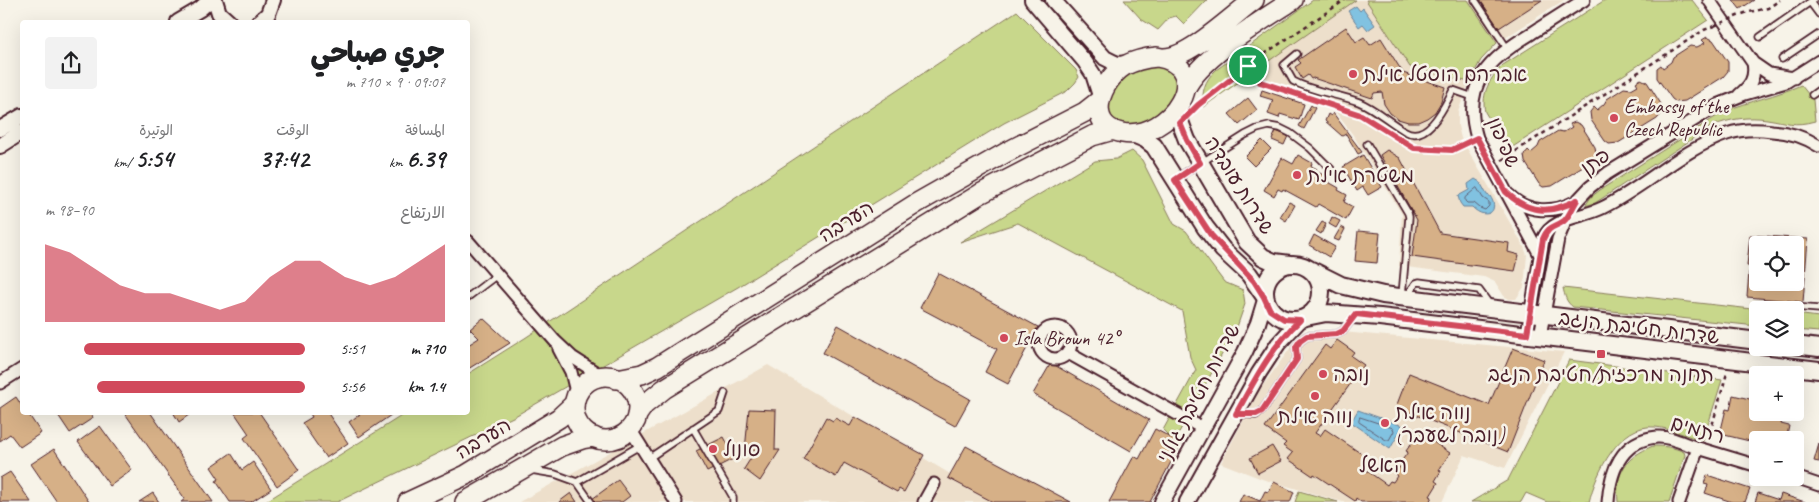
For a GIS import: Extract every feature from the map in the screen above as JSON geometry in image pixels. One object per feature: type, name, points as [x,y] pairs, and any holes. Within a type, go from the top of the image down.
[{"type":"highway","points":[[1254,0],[1189,50],[1175,57],[1149,58],[1132,62],[1124,67],[1110,79],[1100,98],[1100,115],[1103,121],[1113,130],[1120,133],[1133,134],[1144,132],[1161,124],[1182,106],[1191,79],[1206,62],[1293,0]]},
{"type":"highway","points":[[1164,58],[1177,65],[1185,76],[1182,106]]},
{"type":"highway","name":"הערבה","points":[[610,378],[636,375],[656,367],[917,203],[994,159],[1085,112],[1100,98]]},
{"type":"highway","points":[[633,422],[637,402],[633,392],[626,384],[610,378],[596,378],[587,382],[580,390],[576,400],[576,420],[581,428],[589,436],[599,440],[620,437],[633,422],[644,405],[664,389],[945,214],[1092,136],[1113,130]]},
{"type":"highway","name":"הערבה","points":[[408,502],[466,475],[559,418],[576,400]]},
{"type":"highway","points":[[465,502],[575,441],[594,438]]},
{"type":"main road","name":"שדרות עובדה","points":[[1182,106],[1187,140],[1241,233],[1252,248],[1268,260],[1290,264]]},
{"type":"main road","points":[[1133,134],[1145,139],[1154,146],[1211,235],[1249,274],[1265,298],[1270,310],[1279,317],[1290,320],[1303,318],[1314,311],[1321,295],[1318,279],[1311,270],[1301,265],[1290,264],[1280,267],[1271,274],[1265,283],[1265,298]]},
{"type":"main road","name":"שדרות חטיבת הנגב","points":[[1311,270],[1351,288],[1372,293],[1749,340]]},
{"type":"main road","name":"שדרות חטיבת הנגב","points":[[1303,318],[1326,313],[1356,314],[1816,369]]},
{"type":"main road","points":[[1804,346],[1819,348]]},
{"type":"street","points":[[181,20],[200,9],[210,0]]},
{"type":"street","points":[[215,0],[219,13],[226,20]]},
{"type":"street","points":[[261,20],[268,14],[273,0]]},
{"type":"street","points":[[1032,0],[1085,62],[1093,74],[1100,98]]},
{"type":"street","points":[[1053,0],[1105,58],[1117,64],[1132,62]]},
{"type":"street","name":"שפיפון","points":[[1539,253],[1477,138],[1473,124],[1473,97],[1484,71],[1507,48],[1584,0]]},
{"type":"street","points":[[1710,0],[1753,63],[1769,74],[1794,78]]},
{"type":"street","points":[[1735,98],[1794,78],[1819,61]]},
{"type":"street","points":[[1735,98],[1747,88],[1752,80],[1753,63]]},
{"type":"street","name":"פתן","points":[[1533,335],[1537,314],[1565,220],[1577,200],[1590,186],[1608,173],[1709,110],[1735,98]]},
{"type":"street","points":[[0,129],[20,117]]},
{"type":"street","points":[[1565,220],[1602,208],[1701,145],[1728,134],[1756,129],[1784,132],[1816,139]]},
{"type":"street","points":[[0,146],[20,133]]},
{"type":"street","points":[[1506,192],[1521,204],[1540,210],[1558,209],[1577,200]]},
{"type":"street","name":"פתן","points":[[1537,314],[1539,253],[1545,233],[1553,226],[1565,220]]},
{"type":"street","points":[[470,243],[555,341],[572,356],[610,378]]},
{"type":"street","name":"שדרות חטיבת גולני","points":[[1162,502],[1250,343],[1265,298]]},
{"type":"street","points":[[1187,502],[1259,373],[1278,344],[1303,318]]},
{"type":"street","points":[[555,341],[571,372],[576,400]]},
{"type":"street","points":[[1068,353],[1202,428]]},
{"type":"street","points":[[0,383],[20,370]]},
{"type":"street","points":[[633,422],[641,445],[676,502]]},
{"type":"street","name":"רתמים","points":[[1608,502],[1610,482],[1615,467],[1629,448],[1642,441],[1656,437],[1671,439],[1749,463]]},
{"type":"street","points":[[1679,502],[1702,449]]},
{"type":"street","points":[[1804,480],[1819,485]]},
{"type":"street","points":[[924,502],[934,484]]},
{"type":"lane","points":[[1475,0],[1507,48]]},
{"type":"lane","points":[[1760,37],[1812,1],[1819,14]]},
{"type":"lane","points":[[1782,59],[1819,34]]},
{"type":"lane","points":[[1297,54],[1284,65],[1293,81],[1361,103],[1407,132],[1419,132],[1431,126],[1440,116],[1453,90],[1473,97]]},
{"type":"lane","points":[[1812,95],[1819,90]]},
{"type":"lane","points":[[1175,180],[1245,135],[1258,128],[1269,126],[1280,128],[1290,133],[1310,148],[1331,169]]},
{"type":"lane","points":[[1366,144],[1409,217],[1403,297]]},
{"type":"lane","points":[[470,296],[496,275]]},
{"type":"lane","points":[[1804,307],[1819,308]]},
{"type":"lane","points":[[1236,414],[1256,414],[1262,411],[1297,359],[1296,347],[1300,341],[1307,336],[1337,334],[1343,331],[1356,314]]},
{"type":"lane","points":[[649,458],[720,411],[725,393]]},
{"type":"lane","points":[[693,428],[733,497],[733,502]]},
{"type":"lane","points":[[577,482],[641,445]]},
{"type":"lane","points":[[524,469],[555,474],[577,482],[591,502]]},
{"type":"path","points":[[1182,106],[1198,105],[1248,66],[1345,0]]},
{"type":"path","points":[[1492,166],[1704,30],[1745,13],[1768,8],[1780,0]]},
{"type":"path","points":[[1248,66],[1260,82],[1297,94]]},
{"type":"path","points":[[1315,100],[1361,115],[1383,129]]},
{"type":"path","points":[[1398,138],[1414,148],[1452,150],[1477,138]]},
{"type":"path","points":[[1702,449],[1731,359]]},
{"type":"shaded area","points":[[1356,0],[1366,0],[1410,67],[1469,82],[1458,112],[1458,126],[1461,138],[1527,255],[1524,287],[1516,299],[1509,299],[1504,296],[1495,282],[1484,277],[1399,266],[1402,214],[1353,135],[1325,98],[1267,79],[1258,67]]},
{"type":"shaded area","points":[[1468,0],[1564,0],[1497,43]]},
{"type":"shaded area","name":"נווה אילת (נובה לשעבר)","points":[[1331,331],[1564,352],[1505,468],[1464,455],[1442,502],[1343,502],[1262,479],[1221,463],[1259,391],[1291,347],[1301,338],[1315,332]]},
{"type":"shaded area","points":[[768,365],[997,502],[519,502]]},
{"type":"green space","points":[[1124,0],[1207,0],[1184,24],[1176,16],[1169,18],[1158,30],[1141,19]]},
{"type":"green space","points":[[1313,0],[1356,0],[1203,107],[1205,87],[1209,78],[1216,70]]},
{"type":"green space","points":[[1366,0],[1468,0],[1497,43],[1481,60],[1469,82],[1410,67]]},
{"type":"green space","points":[[1605,0],[1692,0],[1708,20],[1508,150],[1485,112],[1484,98],[1494,75],[1503,65]]},
{"type":"green space","points":[[1017,11],[1076,70],[1079,77],[1067,91],[1004,123],[738,287],[515,416],[337,502],[265,502],[403,415],[470,415],[470,373]]},
{"type":"green space","points":[[1150,66],[1162,66],[1175,75],[1177,90],[1171,104],[1160,114],[1146,121],[1132,124],[1120,123],[1111,118],[1107,108],[1111,94],[1118,83],[1138,70]]},
{"type":"green space","points":[[1801,85],[1813,100],[1815,121],[1796,124],[1760,118],[1746,118],[1712,126],[1595,203],[1585,206],[1591,197],[1600,190],[1725,111]]},
{"type":"green space","points":[[1132,151],[1142,160],[1174,224],[1186,231],[1224,282],[1243,290],[1245,304],[1237,327],[1172,445],[1172,439],[1163,430],[1196,370],[1190,357],[1182,311],[1018,223],[960,242],[1095,161],[1116,159]]},
{"type":"green space","points":[[1563,288],[1749,309],[1749,325],[1573,307],[1565,296]]},
{"type":"green space","points":[[1804,315],[1819,317],[1819,332],[1804,331]]},
{"type":"green space","points":[[1569,360],[1722,380],[1703,441],[1655,427],[1642,428],[1630,433],[1620,441],[1603,464],[1589,502],[1547,502],[1526,493],[1521,502],[1471,502],[1508,480]]},
{"type":"green space","points":[[1653,446],[1676,449],[1684,452],[1685,455],[1669,502],[1618,502],[1618,482],[1624,467],[1636,455]]},
{"type":"green space","points":[[1299,491],[1338,502],[1295,502]]},
{"type":"water","points":[[1356,6],[1360,11],[1363,8],[1375,25],[1368,30],[1363,24],[1359,27],[1348,11]]},
{"type":"water","points":[[1475,179],[1480,182],[1493,202],[1493,210],[1490,213],[1482,213],[1472,207],[1463,207],[1460,203],[1458,196],[1469,190],[1468,184]]},
{"type":"water","points":[[1358,410],[1403,426],[1390,449],[1351,422]]},
{"type":"building","points":[[1480,0],[1542,0],[1499,28]]},
{"type":"building","points":[[1733,0],[1754,0],[1740,9]]},
{"type":"building","name":"אברהם הוסטל אילת","points":[[1346,27],[1356,42],[1364,37],[1370,45],[1381,38],[1403,73],[1445,87],[1441,102],[1435,112],[1418,122],[1408,122],[1398,119],[1390,113],[1384,104],[1382,92],[1374,93],[1372,98],[1313,78],[1311,79],[1308,75],[1302,79],[1295,67],[1301,63],[1298,60]]},
{"type":"building","points":[[1707,37],[1713,40],[1728,62],[1728,71],[1723,77],[1685,101],[1676,102],[1657,78],[1657,68],[1661,65],[1663,68],[1671,62],[1673,57],[1690,46],[1697,47],[1705,43],[1702,40]]},
{"type":"building","points":[[1641,79],[1647,82],[1661,104],[1662,113],[1657,119],[1618,143],[1609,144],[1591,120],[1590,112],[1594,107],[1597,110],[1607,99],[1624,88],[1631,89],[1638,85],[1636,82]]},
{"type":"building","points":[[1262,90],[1304,104],[1299,120],[1280,114],[1279,118],[1268,114],[1273,100],[1260,96]]},
{"type":"building","points":[[1248,98],[1257,110],[1239,125],[1229,114]]},
{"type":"building","points":[[1311,105],[1315,108],[1304,129],[1299,126]]},
{"type":"building","points":[[1333,113],[1362,152],[1358,154],[1346,134],[1342,136],[1325,121],[1328,114],[1331,116]]},
{"type":"building","points":[[1575,122],[1581,125],[1595,147],[1595,157],[1591,162],[1552,186],[1543,187],[1525,162],[1524,155],[1528,150],[1531,153],[1538,147],[1540,142],[1558,131],[1564,132],[1572,127],[1570,124]]},
{"type":"building","points":[[1276,131],[1288,136],[1284,145],[1272,140]]},
{"type":"building","points":[[1262,140],[1271,149],[1254,166],[1245,157]]},
{"type":"building","points":[[1387,150],[1400,158],[1440,233],[1509,243],[1508,252],[1519,255],[1515,271],[1412,257],[1417,220],[1380,155]]},
{"type":"building","points":[[1298,155],[1312,163],[1311,166],[1317,169],[1316,171],[1327,177],[1325,180],[1347,195],[1344,202],[1353,207],[1346,220],[1318,204],[1316,207],[1283,189],[1282,191],[1278,189],[1274,196],[1264,190],[1282,158],[1293,164]]},
{"type":"building","points":[[1363,155],[1382,187],[1368,195],[1363,187],[1357,191],[1343,167]]},
{"type":"building","points":[[1289,202],[1295,205],[1286,221],[1280,217]]},
{"type":"building","points":[[1332,217],[1340,221],[1336,228],[1329,224]]},
{"type":"building","points":[[1322,222],[1326,224],[1321,234],[1316,231]]},
{"type":"building","points":[[1341,227],[1345,229],[1339,241],[1334,239]]},
{"type":"building","points":[[1358,231],[1380,233],[1377,263],[1355,261]]},
{"type":"building","points":[[1314,235],[1335,247],[1329,257],[1309,245]]},
{"type":"building","points":[[1804,239],[1808,239],[1804,289]]},
{"type":"building","points":[[1749,245],[1749,266],[1747,266]]},
{"type":"building","points":[[1749,272],[1749,291],[1804,291],[1803,301],[1747,297]]},
{"type":"building","name":"Isla Brown 42°","points":[[938,273],[1038,327],[1008,384],[985,372],[997,349],[920,308]]},
{"type":"building","points":[[483,318],[510,343],[470,368],[470,344],[479,338],[470,329]]},
{"type":"building","points":[[838,325],[970,399],[955,426],[823,353]]},
{"type":"building","name":"נווה אילת","points":[[1337,340],[1354,352],[1351,356],[1364,365],[1315,433],[1320,436],[1325,429],[1369,459],[1363,468],[1387,485],[1390,481],[1393,482],[1397,476],[1395,474],[1402,464],[1400,463],[1408,452],[1406,451],[1417,431],[1450,453],[1439,470],[1441,471],[1435,481],[1438,483],[1430,496],[1432,497],[1429,502],[1361,502],[1356,498],[1355,501],[1288,459],[1293,453],[1283,446],[1286,443],[1265,428],[1325,345],[1330,349]]},
{"type":"building","points":[[1513,348],[1544,360],[1508,452],[1396,407],[1409,373],[1489,405]]},
{"type":"building","points":[[1051,363],[1149,420],[1131,451],[1033,394]]},
{"type":"building","points":[[1733,395],[1749,399],[1749,421],[1782,421],[1781,424],[1789,426],[1788,431],[1749,431],[1749,441],[1720,434],[1726,409],[1730,410]]},
{"type":"building","points":[[16,397],[20,403],[20,415],[29,415],[41,433],[20,447],[10,434],[0,441],[0,408]]},
{"type":"building","points":[[749,409],[776,410],[775,450],[780,450],[760,481],[744,469],[756,450],[745,450]]},
{"type":"building","points":[[58,415],[92,415],[93,418],[70,433]]},
{"type":"building","points":[[126,415],[152,415],[213,502],[181,502],[185,499]]},
{"type":"building","points":[[175,415],[189,415],[179,422]]},
{"type":"building","points":[[236,415],[261,415],[299,470],[277,486],[244,438],[249,434]]},
{"type":"building","points":[[311,415],[329,415],[348,443],[326,458],[302,423],[312,417]]},
{"type":"building","points":[[359,415],[391,415],[359,437],[349,422]]},
{"type":"building","points":[[826,417],[833,421],[835,418],[850,426],[855,417],[924,455],[904,492],[899,489],[897,492],[844,463],[836,477],[803,459]]},
{"type":"building","points":[[100,426],[132,470],[110,486],[78,442]]},
{"type":"building","points":[[1155,429],[1181,443],[1150,502],[1109,502],[1134,456],[1139,459]]},
{"type":"building","points":[[724,437],[735,458],[707,472],[696,451]]},
{"type":"building","points":[[1819,444],[1819,462],[1814,461]]},
{"type":"building","points":[[966,446],[1071,502],[993,502],[948,478]]},
{"type":"building","points":[[1272,446],[1281,461],[1258,473],[1250,458]]},
{"type":"building","points":[[54,449],[89,502],[57,502],[31,464]]},
{"type":"building","points":[[231,453],[242,470],[253,462],[271,489],[251,502],[230,502],[216,481],[219,479],[211,467]]},
{"type":"building","points":[[10,472],[31,502],[0,502],[0,478]]},
{"type":"building","points":[[1707,475],[1750,489],[1745,502],[1732,502],[1705,493],[1708,485],[1704,484]]},
{"type":"building","points":[[618,480],[630,496],[622,502],[588,502]]},
{"type":"building","points":[[1274,482],[1294,492],[1290,502],[1239,502],[1243,494],[1260,501],[1265,491],[1268,492]]},
{"type":"building","points":[[153,493],[159,502],[139,502]]},
{"type":"building","points":[[571,493],[577,502],[559,502]]},
{"type":"building","points":[[1758,493],[1779,500],[1781,494],[1805,502],[1755,502]]},
{"type":"place","name":"אברהם הוסטל אילת","points":[[1353,74]]},
{"type":"place","name":"Embassy of the Czech Republic","points":[[1614,118]]},
{"type":"place","name":"משטרת אילת","points":[[1297,175]]},
{"type":"place","name":"Isla Brown 42°","points":[[1004,338]]},
{"type":"place","name":"תחנה מרכזית/חטיבת הנגב","points":[[1601,354]]},
{"type":"place","name":"נובה","points":[[1323,374]]},
{"type":"place","name":"נווה אילת","points":[[1315,396]]},
{"type":"place","name":"נווה אילת (נובה לשעבר)","points":[[1385,423]]},
{"type":"place","name":"סונול","points":[[713,449]]},
{"type":"district","name":"האשל","points":[[1383,465]]},
{"type":"route","points":[[1248,66],[1260,82],[1361,115],[1414,148],[1452,150],[1477,138],[1506,192],[1521,204],[1530,208],[1540,210],[1558,209],[1577,200],[1565,220],[1556,224],[1545,233],[1539,253],[1527,334],[1356,314],[1343,331],[1337,334],[1307,336],[1300,341],[1296,347],[1297,359],[1262,411],[1256,414],[1236,414],[1278,344],[1300,320],[1284,319],[1270,310],[1249,274],[1211,235],[1175,180],[1200,163],[1180,123],[1198,105],[1248,66]]}]
